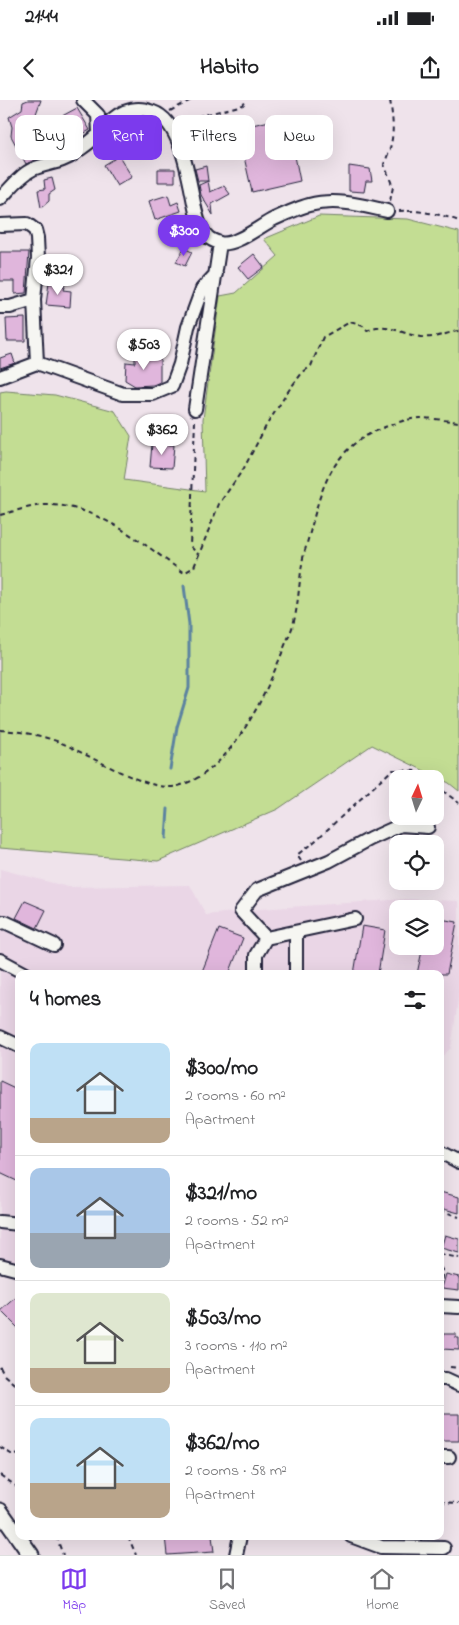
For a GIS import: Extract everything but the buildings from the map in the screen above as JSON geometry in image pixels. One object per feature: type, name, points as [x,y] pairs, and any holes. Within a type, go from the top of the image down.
[{"type":"main road","points":[[0,1511],[15,1531]]},
{"type":"main road","points":[[22,1540],[31,1555]]},
{"type":"street","points":[[83,100],[98,115]]},
{"type":"street","points":[[119,115],[142,108],[157,115]]},
{"type":"street","points":[[162,118],[174,132],[183,156],[198,220],[206,236],[220,243],[228,244],[274,219],[330,201],[357,204],[387,211]]},
{"type":"street","points":[[0,199],[24,175],[34,168],[56,163],[74,155],[93,140]]},
{"type":"street","points":[[3,227],[27,224],[35,230],[38,238],[34,300],[38,364]]},
{"type":"street","points":[[195,409],[220,243]]},
{"type":"street","points":[[0,378],[38,364],[123,394],[153,394],[172,386],[180,364],[188,327],[202,290],[216,274]]},
{"type":"street","points":[[0,307],[34,300]]},
{"type":"street","points":[[266,938],[240,911],[257,890],[329,862],[370,839],[401,825],[428,827]]},
{"type":"street","points":[[256,970],[256,955],[266,938],[355,919]]},
{"type":"street","points":[[0,923],[5,922],[54,945]]},
{"type":"street","points":[[296,932],[296,970]]},
{"type":"street","points":[[0,960],[19,970]]},
{"type":"street","points":[[0,1037],[15,1044]]},
{"type":"street","points":[[444,1154],[459,1162]]},
{"type":"street","points":[[0,1222],[15,1224]]},
{"type":"street","points":[[0,1265],[15,1269]]},
{"type":"street","points":[[444,1306],[459,1307]]},
{"type":"street","points":[[444,1379],[459,1385]]},
{"type":"street","points":[[236,1555],[239,1540]]},
{"type":"street","points":[[362,1540],[381,1547],[444,1548]]},
{"type":"path","points":[[165,119],[191,100]]},
{"type":"path","points":[[165,119],[243,105],[247,100]]},
{"type":"path","points":[[390,100],[393,122],[392,147],[384,164],[393,187],[387,211],[411,210],[459,221]]},
{"type":"path","points":[[0,515],[45,505],[70,507],[104,519],[184,573],[194,567],[220,504],[244,468],[288,390],[302,373],[311,366],[323,337],[350,322],[362,326],[367,331],[376,327],[395,329],[410,336],[432,337],[459,331]]},
{"type":"path","points":[[195,409],[190,546],[198,554]]},
{"type":"path","points":[[0,730],[14,731],[58,742],[148,783],[167,788],[179,786],[219,763],[252,719],[272,678],[293,626],[298,604],[303,558],[320,495],[328,475],[342,455],[352,445],[371,432],[397,422],[421,418],[459,422]]},
{"type":"path","points":[[307,870],[297,854],[315,841],[389,773]]},
{"type":"path","points":[[444,792],[459,803]]},
{"type":"path","points":[[444,1211],[459,1217]]},
{"type":"path","points":[[444,1255],[459,1258]]},
{"type":"path","points":[[0,1367],[4,1375],[15,1385]]},
{"type":"path","points":[[0,1447],[15,1454]]},
{"type":"path","points":[[0,1475],[15,1485]]},
{"type":"path","points":[[444,1502],[459,1503]]},
{"type":"path","points":[[57,1540],[63,1555]]},
{"type":"path","points":[[130,1540],[136,1555]]},
{"type":"shaded area","points":[[0,869],[68,887],[190,885],[206,915],[260,909],[389,900],[389,955],[444,955],[444,900],[459,901],[459,994],[451,1048],[444,1054],[444,970],[15,970],[15,1269],[0,1263]]},
{"type":"shaded area","points":[[405,899],[432,900],[390,900]]},
{"type":"green space","points":[[319,216],[408,219],[459,232],[459,791],[444,781],[444,770],[423,770],[372,745],[278,809],[158,861],[0,848],[0,392],[55,395],[115,411],[131,436],[124,480],[205,491],[203,419],[220,296],[236,293],[278,256],[264,239]]},
{"type":"waterway","points":[[170,769],[177,727],[189,688],[189,624],[184,586]]},
{"type":"waterway","points":[[166,838],[168,809]]}]
